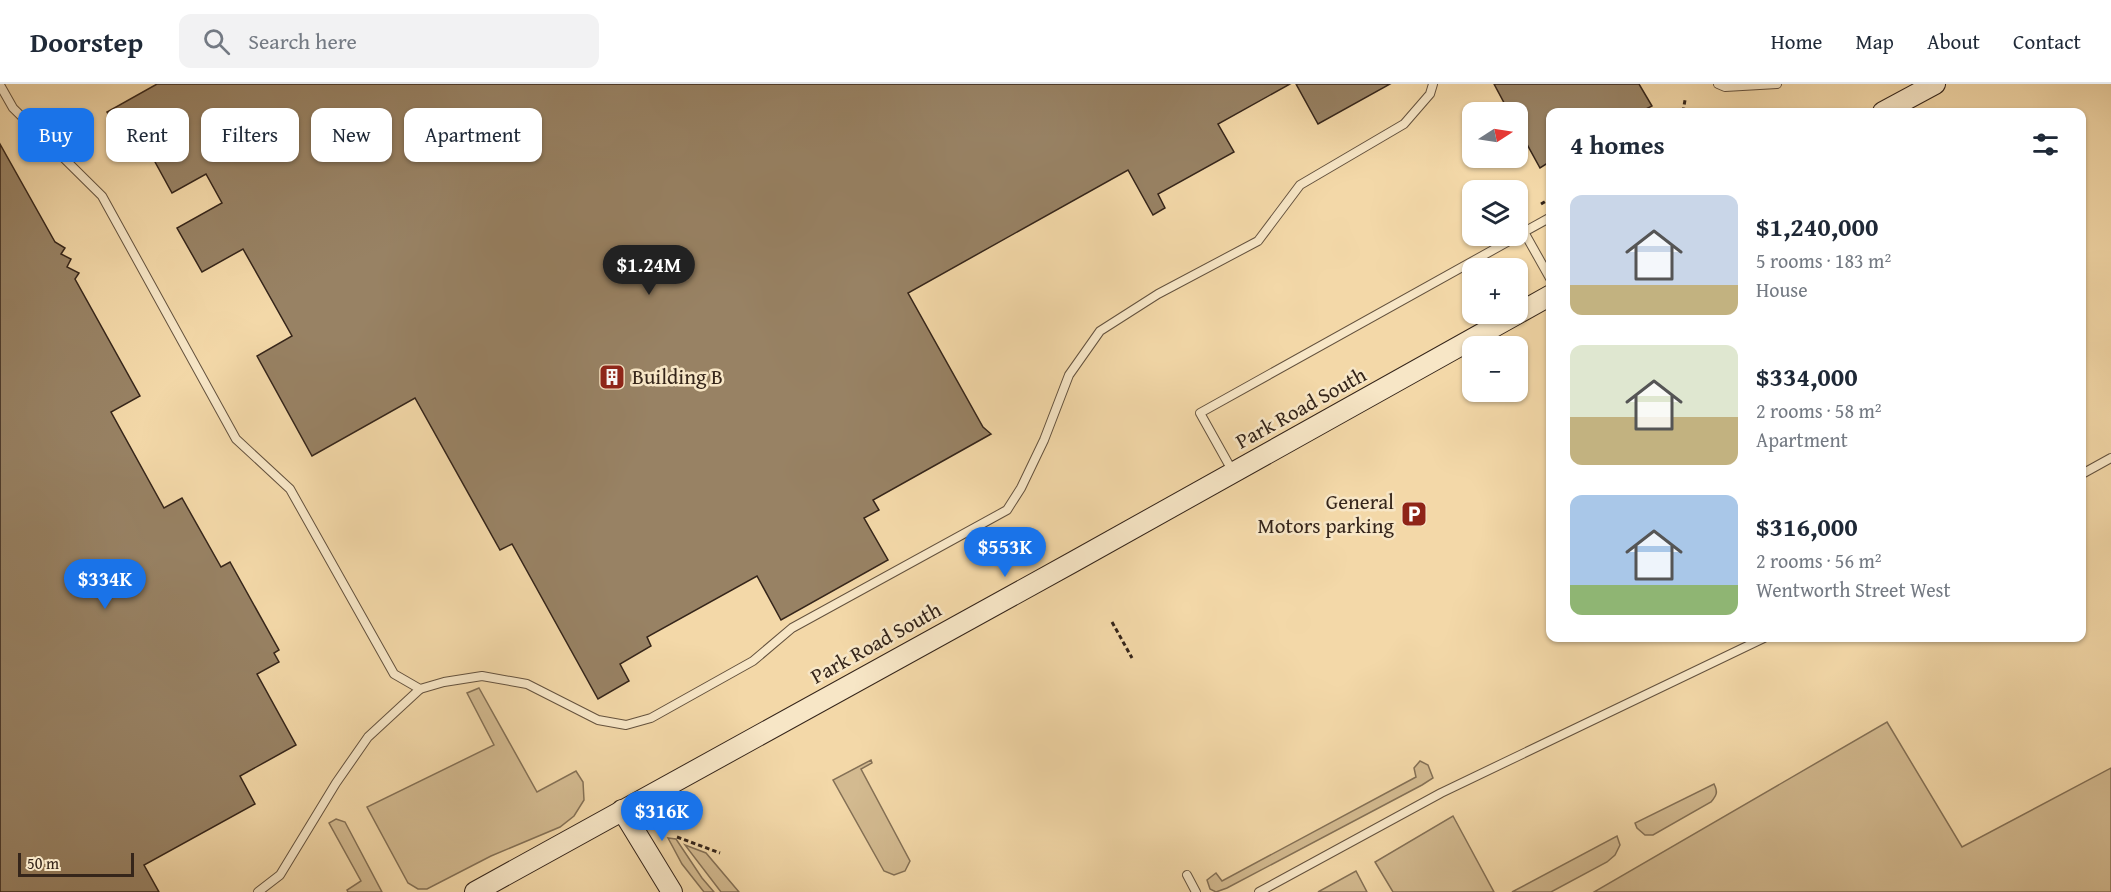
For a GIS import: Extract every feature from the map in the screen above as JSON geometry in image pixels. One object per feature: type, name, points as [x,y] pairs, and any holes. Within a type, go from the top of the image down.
[{"type":"main road","points":[[1890,108],[1935,84]]},
{"type":"main road","name":"Park Road South","points":[[475,892],[1546,299]]},
{"type":"main road","points":[[622,810],[672,892]]},
{"type":"lane","points":[[258,892],[280,875],[336,783],[368,737],[420,689],[444,682],[482,676],[527,684],[598,720],[626,725],[651,718],[753,661],[792,628],[1007,510],[1021,488],[1044,440],[1069,375],[1100,331],[1158,294],[1258,241],[1300,185],[1404,124],[1430,93],[1432,84]]},
{"type":"lane","points":[[1718,84],[1725,87],[1777,84]]},
{"type":"lane","points":[[0,85],[13,108],[102,195],[236,439],[290,489],[394,674],[420,689]]},
{"type":"lane","points":[[1528,230],[1546,220]]},
{"type":"lane","points":[[1233,473],[1200,413],[1499,246]]},
{"type":"lane","points":[[1528,246],[1546,273]]},
{"type":"lane","points":[[2086,472],[2111,458]]},
{"type":"lane","points":[[1259,892],[1441,793],[1756,642]]},
{"type":"lane","points":[[1186,875],[1196,892]]},
{"type":"path","points":[[1684,108],[1685,100]]},
{"type":"path","points":[[1542,204],[1546,201]]},
{"type":"path","points":[[1112,622],[1132,658]]},
{"type":"path","points":[[678,837],[720,853]]},
{"type":"shaded area","points":[[479,688],[537,792],[576,771],[583,782],[584,800],[574,816],[560,827],[491,856],[427,889],[418,889],[408,883],[367,807],[494,745],[467,693]]},
{"type":"shaded area","points":[[1887,722],[1962,847],[2111,768],[2111,892],[1594,892]]},
{"type":"shaded area","points":[[871,760],[872,763],[861,769],[910,861],[905,871],[894,875],[884,871],[833,780]]},
{"type":"shaded area","points":[[1420,761],[1428,765],[1433,778],[1422,785],[1227,888],[1216,892],[1210,889],[1207,880],[1216,873],[1222,881],[1416,777],[1414,768]]},
{"type":"shaded area","points":[[1714,784],[1716,793],[1711,802],[1653,835],[1645,835],[1637,828],[1635,823]]},
{"type":"shaded area","points":[[1453,816],[1494,892],[1393,892],[1375,862]]},
{"type":"shaded area","points":[[336,819],[345,822],[382,892],[348,892],[347,890],[361,881],[329,823]]},
{"type":"shaded area","points":[[1617,836],[1620,845],[1615,855],[1607,862],[1551,892],[1512,892]]},
{"type":"shaded area","points":[[668,838],[676,839],[714,892],[704,892],[682,864]]},
{"type":"shaded area","points":[[685,845],[706,853],[739,892],[721,892]]},
{"type":"shaded area","points":[[1356,871],[1367,892],[1318,892]]},
{"type":"building","name":"Building B","points":[[157,84],[1290,84],[1218,124],[1234,152],[1158,194],[1165,208],[1153,215],[1128,170],[908,293],[983,427],[991,434],[873,500],[879,510],[864,518],[888,560],[781,620],[757,576],[647,637],[651,646],[620,664],[629,681],[598,699],[512,544],[500,550],[415,398],[312,456],[257,356],[292,336],[243,249],[202,272],[177,228],[222,203],[206,174],[172,193],[155,162],[189,162],[189,108],[114,108]]},
{"type":"building","points":[[1296,84],[1390,84],[1318,124]]},
{"type":"building","points":[[1494,84],[1639,84],[1652,106],[1648,108],[1546,108],[1546,164],[1540,168],[1528,146],[1528,102],[1504,102]]},
{"type":"building","points":[[0,144],[55,242],[65,248],[61,254],[71,259],[67,267],[79,273],[75,279],[140,396],[111,412],[164,508],[182,498],[221,567],[230,562],[279,650],[274,653],[279,662],[257,674],[296,745],[240,776],[255,804],[144,865],[159,892],[0,892]]},
{"type":"place","name":"Building B","points":[[612,377]]},
{"type":"place","name":"General Motors parking","points":[[1414,514]]}]
